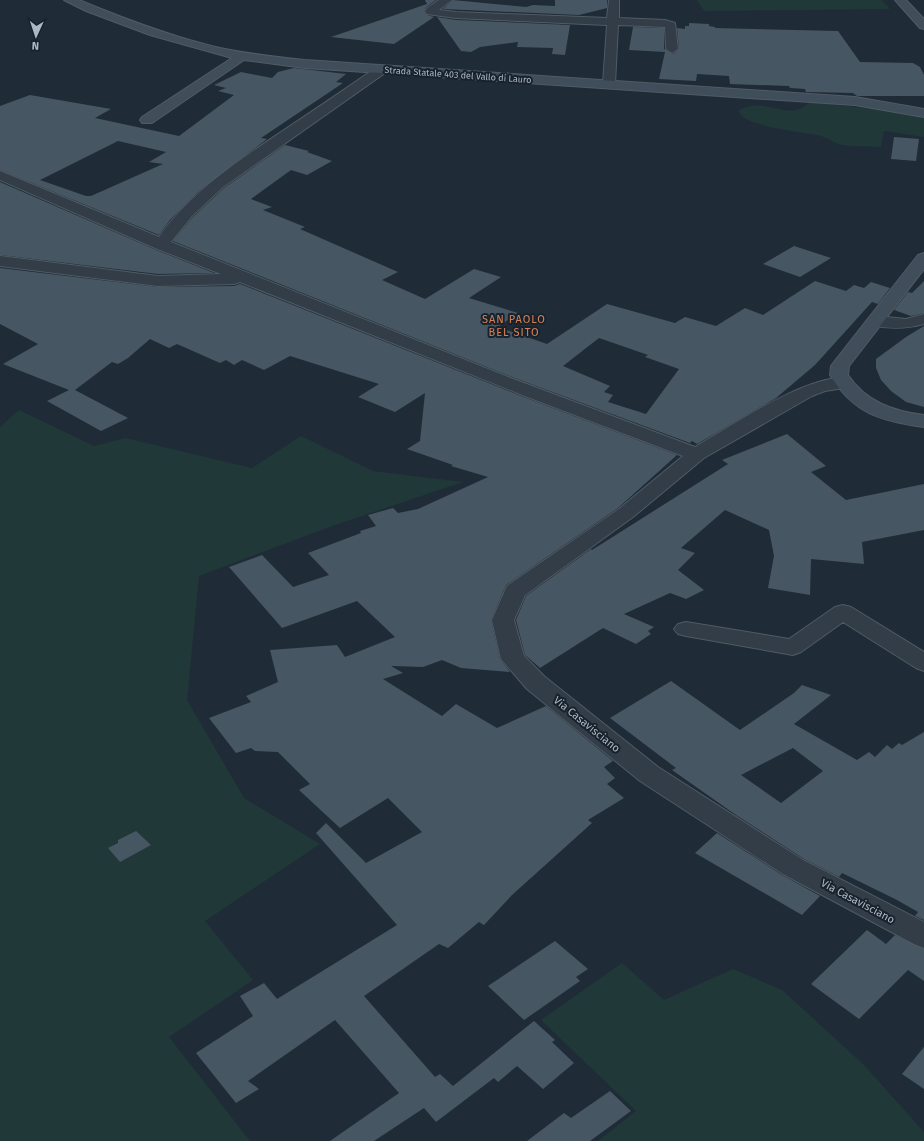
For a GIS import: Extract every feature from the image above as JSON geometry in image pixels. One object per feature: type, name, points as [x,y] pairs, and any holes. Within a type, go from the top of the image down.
[{"type":"main road","name":"Strada Statale 403 del Vallo di Lauro","points":[[69,0],[125,22],[182,41],[242,56],[305,64],[856,101],[924,100]]},
{"type":"main road","points":[[900,0],[924,26]]},
{"type":"main road","points":[[147,120],[242,56]]},
{"type":"main road","points":[[924,100],[916,104],[919,109],[924,112]]},
{"type":"main road","name":"Strada Statale 403 del Vallo di Lauro","points":[[856,101],[924,112]]},
{"type":"main road","points":[[924,258],[840,366],[839,375],[844,383],[866,405],[882,413],[900,418],[924,421]]},
{"type":"street","points":[[447,0],[431,10],[432,12],[456,15],[668,24],[671,25],[672,49]]},
{"type":"street","points":[[609,84],[614,0]]},
{"type":"street","points":[[162,245],[170,230],[198,201],[254,157],[381,70]]},
{"type":"street","points":[[0,174],[162,245],[243,278],[586,414],[697,454]]},
{"type":"street","points":[[0,261],[158,280],[243,278]]},
{"type":"street","points":[[876,321],[906,324],[924,320]]},
{"type":"street","name":"Via Casavisciano","points":[[844,383],[822,386],[806,392],[697,454],[626,513],[515,591],[503,620],[514,659],[536,683],[649,774],[794,867],[924,936]]},
{"type":"street","points":[[686,629],[792,647],[843,612],[924,662]]},
{"type":"green space","points":[[697,0],[881,0],[890,9],[704,11]]},
{"type":"green space","points":[[810,102],[903,112],[924,118],[924,137],[884,131],[881,147],[843,145],[821,136],[774,128],[749,121],[742,116],[739,110],[749,106],[758,106],[793,110],[801,108]]},
{"type":"green space","points":[[19,410],[94,446],[125,438],[252,468],[301,436],[373,471],[463,482],[332,526],[199,576],[187,700],[244,798],[320,844],[205,921],[253,980],[169,1037],[250,1141],[0,1141],[0,427]]},
{"type":"green space","points":[[622,963],[664,1000],[733,969],[782,990],[864,1065],[924,1132],[924,1141],[598,1141],[636,1111],[541,1020]]},
{"type":"building","points":[[425,0],[436,0],[426,7],[424,12],[427,15],[434,17],[394,44],[331,37],[427,4]]},
{"type":"building","points":[[453,0],[526,7],[533,5],[555,6],[555,0],[607,0],[607,8],[579,15],[443,9]]},
{"type":"building","points":[[437,17],[456,20],[570,25],[565,55],[552,54],[553,48],[517,47],[518,42],[480,47],[471,52],[461,51]]},
{"type":"building","points":[[689,23],[709,24],[709,26],[715,28],[838,31],[860,62],[913,63],[920,67],[924,75],[924,96],[857,96],[853,93],[806,92],[805,89],[790,88],[789,86],[730,84],[729,76],[697,74],[696,81],[659,79],[665,52],[629,50],[633,27],[664,28],[664,49],[673,54],[679,49],[677,28],[685,29],[685,26],[689,26]]},
{"type":"building","points":[[294,68],[346,74],[336,82],[343,83],[261,138],[267,139],[198,192],[170,220],[159,235],[0,170],[0,106],[30,95],[111,109],[95,118],[179,136],[234,95],[218,91],[226,88],[214,85],[241,72],[272,78],[278,72]],"holes":[[[118,141],[166,152],[149,162],[163,164],[91,196],[86,196],[40,180]]]},
{"type":"building","points":[[894,137],[919,139],[916,161],[891,159]]},
{"type":"building","points":[[285,145],[309,151],[307,152],[332,161],[307,175],[291,170],[251,199],[272,207],[263,210],[305,227],[300,229],[398,272],[382,280],[425,299],[474,269],[501,277],[469,298],[518,313],[498,327],[547,344],[607,304],[675,323],[685,317],[716,326],[745,308],[763,315],[815,281],[846,291],[854,285],[864,288],[871,282],[890,288],[878,304],[872,302],[815,365],[776,398],[697,444],[692,441],[690,443],[504,374],[173,241],[193,217],[224,188]],"holes":[[[599,338],[648,355],[645,357],[679,369],[646,414],[608,402],[613,395],[604,392],[610,386],[563,366]]]},
{"type":"building","points":[[0,182],[154,249],[214,273],[158,274],[0,255]]},
{"type":"building","points":[[794,246],[831,258],[800,277],[763,264]]},
{"type":"building","points":[[0,268],[158,287],[234,286],[240,284],[529,399],[677,455],[618,508],[506,585],[491,620],[500,659],[510,672],[461,668],[442,660],[423,667],[391,666],[403,673],[383,679],[442,716],[456,704],[497,728],[546,706],[613,761],[604,767],[615,778],[607,784],[624,798],[588,820],[592,823],[512,895],[484,925],[479,922],[448,948],[439,944],[364,996],[435,1077],[440,1074],[453,1086],[534,1021],[555,1040],[552,1042],[574,1063],[543,1089],[517,1066],[498,1082],[494,1078],[436,1122],[424,1108],[374,1141],[330,1141],[399,1093],[335,1020],[248,1081],[259,1089],[236,1103],[196,1053],[253,1016],[240,996],[264,983],[277,999],[397,925],[316,833],[326,823],[366,863],[422,832],[388,798],[340,828],[299,790],[310,784],[278,752],[255,751],[251,748],[236,753],[209,718],[251,702],[246,696],[278,682],[270,650],[337,645],[345,657],[395,637],[357,601],[282,628],[229,567],[262,555],[293,587],[329,575],[308,553],[361,533],[360,531],[376,526],[368,515],[393,508],[398,513],[418,509],[488,477],[451,466],[453,465],[407,449],[420,441],[425,393],[395,412],[358,397],[379,384],[290,356],[264,370],[242,360],[234,365],[226,360],[220,363],[177,344],[169,348],[150,339],[128,358],[118,364],[112,362],[75,390],[128,418],[101,431],[47,401],[69,390],[3,364],[38,344],[0,324]]},
{"type":"building","points":[[924,281],[924,313],[911,316],[894,310],[908,292],[912,293]]},
{"type":"building","points":[[924,326],[924,407],[906,402],[891,391],[881,380],[876,368],[876,359]]},
{"type":"building","points":[[787,434],[826,466],[811,472],[846,500],[924,484],[924,530],[862,542],[864,564],[811,559],[810,595],[768,588],[774,556],[769,530],[725,510],[681,548],[695,553],[678,570],[704,590],[686,599],[670,593],[624,614],[654,627],[648,631],[651,634],[636,644],[603,628],[540,668],[525,655],[516,620],[526,596],[591,549],[592,550],[728,464],[722,460]]},
{"type":"building","points":[[671,681],[740,730],[794,693],[802,685],[831,695],[794,724],[857,760],[869,752],[875,757],[887,745],[892,749],[899,743],[902,745],[924,732],[924,920],[915,916],[918,912],[897,900],[842,873],[839,877],[804,859],[736,815],[672,770],[676,768],[610,718]],"holes":[[[793,748],[823,771],[781,803],[741,775]]]},
{"type":"building","points":[[136,831],[151,845],[120,862],[108,848],[118,843],[118,840]]},
{"type":"building","points":[[717,833],[782,875],[820,896],[802,915],[695,853]]},
{"type":"building","points":[[867,930],[886,944],[895,935],[924,949],[924,981],[908,970],[859,1019],[811,984]]},
{"type":"building","points":[[555,941],[588,969],[576,977],[580,981],[524,1020],[488,986]]},
{"type":"building","points":[[924,1047],[924,1089],[902,1074]]},
{"type":"building","points":[[610,1091],[631,1111],[590,1141],[527,1141],[564,1113],[571,1118]]},
{"type":"district","name":"SAN PAOLO BEL SITO","points":[[514,325]]}]
